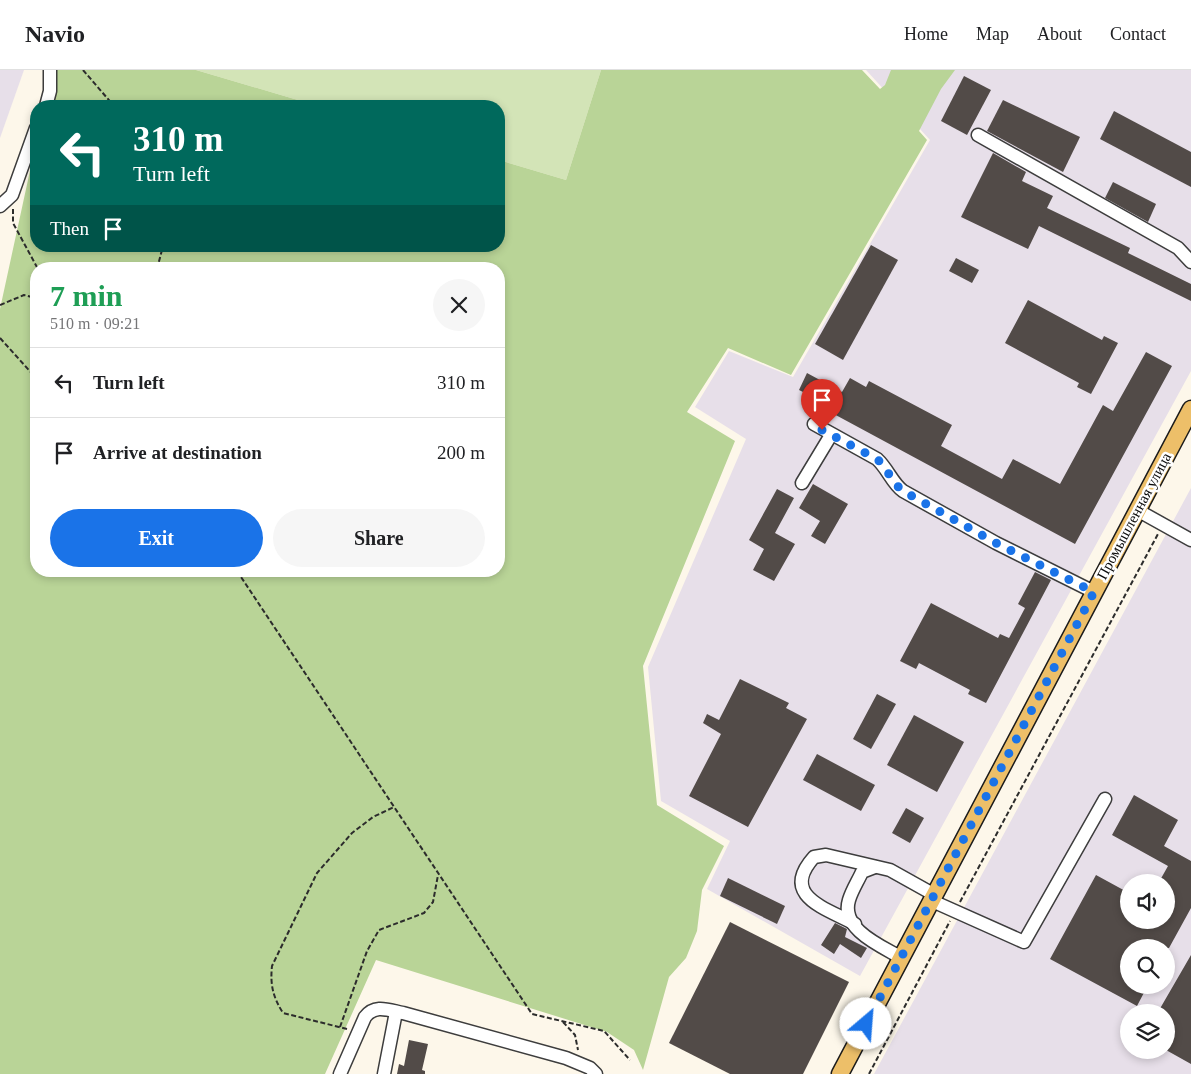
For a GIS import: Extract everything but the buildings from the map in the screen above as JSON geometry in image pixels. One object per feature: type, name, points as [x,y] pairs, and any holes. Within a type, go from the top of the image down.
[{"type":"main road","name":"Промышленная улица","points":[[840,1074],[900,957],[1191,409]]},
{"type":"lane","points":[[48,100],[50,91],[50,70]]},
{"type":"lane","points":[[978,135],[1178,248],[1191,262]]},
{"type":"lane","points":[[0,206],[12,195],[30,145]]},
{"type":"lane","points":[[814,424],[877,459],[884,465],[897,486],[903,491],[1004,548],[1094,592]]},
{"type":"lane","points":[[802,483],[831,435]]},
{"type":"lane","points":[[1137,510],[1191,540]]},
{"type":"lane","points":[[855,924],[806,897],[801,886],[802,874],[814,857],[826,855],[890,870],[955,912],[1024,942],[1105,799]]},
{"type":"lane","points":[[875,868],[862,872],[848,902],[849,914],[859,932],[900,957]]},
{"type":"lane","points":[[340,1074],[370,1010],[377,1008],[396,1012],[574,1068],[590,1068],[596,1074]]},
{"type":"lane","points":[[384,1074],[396,1012]]},
{"type":"path","points":[[83,70],[109,100]]},
{"type":"path","points":[[12,195],[13,223],[34,262]]},
{"type":"path","points":[[0,304],[24,295],[30,296]]},
{"type":"path","points":[[0,338],[30,371]]},
{"type":"path","points":[[869,1074],[1163,524]]},
{"type":"path","points":[[241,577],[532,1014],[604,1031],[630,1060]]},
{"type":"path","points":[[359,1031],[282,1014],[274,999],[270,982],[272,966],[317,873],[352,833],[373,817],[394,807]]},
{"type":"path","points":[[340,1027],[367,951],[379,930],[424,913],[433,902],[438,873]]},
{"type":"path","points":[[563,1022],[575,1035],[578,1049],[574,1068]]},
{"type":"shaded area","points":[[0,70],[24,70],[0,138]]},
{"type":"shaded area","points":[[866,70],[1191,70],[1191,371],[860,976],[707,889],[730,841],[661,801],[648,667],[746,439],[695,407],[729,351],[793,377],[930,140]]},
{"type":"shaded area","points":[[1191,488],[1191,1074],[874,1074]]},
{"type":"green space","points":[[52,70],[196,70],[298,100],[45,100]]},
{"type":"green space","points":[[196,70],[601,70],[566,180],[505,162],[505,100],[298,100]]},
{"type":"green space","points":[[601,70],[862,70],[880,89],[885,85],[891,70],[955,70],[941,89],[919,131],[927,140],[791,375],[728,348],[687,412],[735,441],[643,666],[657,805],[724,846],[702,890],[697,931],[686,958],[669,977],[643,1070],[634,1050],[607,1032],[376,960],[325,1074],[0,1074],[0,309],[30,171],[30,252],[505,252],[505,162],[566,180]]},
{"type":"route","points":[[822,430],[877,459],[884,465],[897,486],[903,491],[1061,578],[1094,592],[866,1024]]}]
